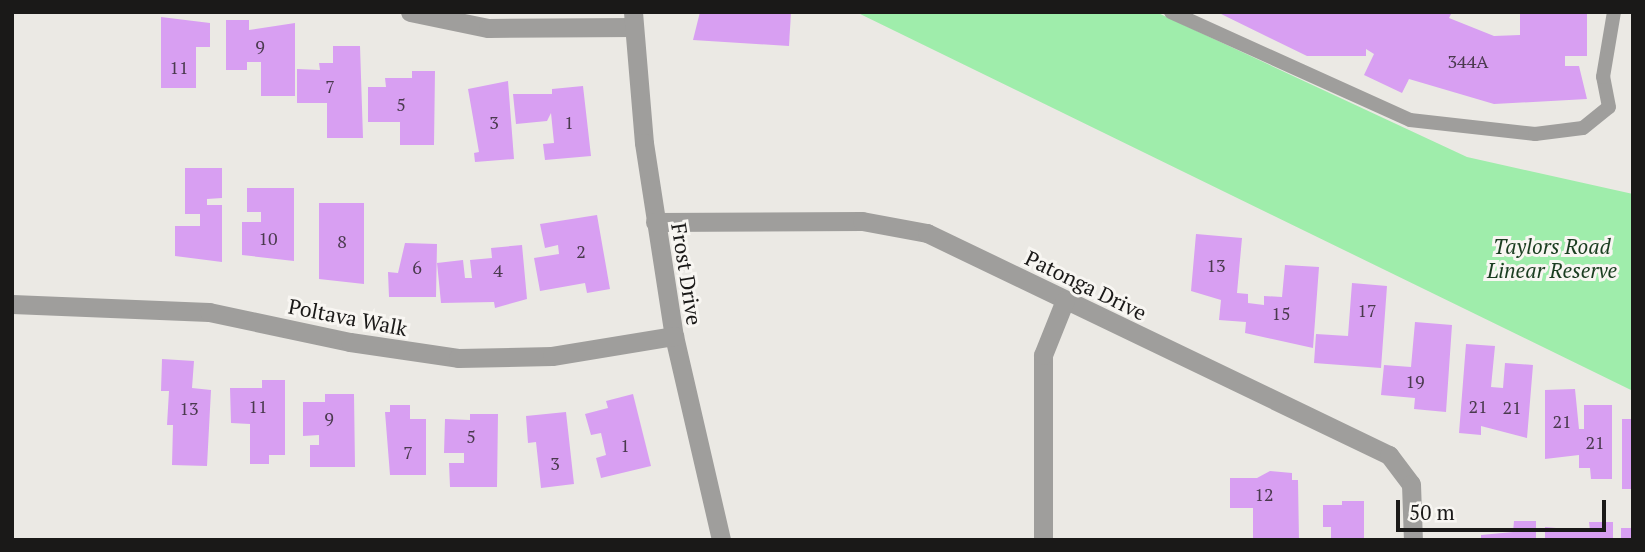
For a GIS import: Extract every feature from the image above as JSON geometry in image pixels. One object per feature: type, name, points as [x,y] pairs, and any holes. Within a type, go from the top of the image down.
[{"type":"street","points":[[410,12],[488,28],[633,20]]},
{"type":"street","name":"Frost Drive","points":[[633,20],[655,222],[674,336],[721,540]]},
{"type":"street","name":"Patonga Drive","points":[[655,222],[890,223],[927,233],[1389,455],[1411,484],[1413,540]]},
{"type":"street","points":[[1044,540],[1043,355],[1065,300]]},
{"type":"street","name":"Poltava Walk","points":[[12,304],[209,312],[350,342],[458,358],[552,356],[674,336]]},
{"type":"lane","points":[[1171,12],[1410,120],[1437,127],[1535,134],[1583,128],[1609,107],[1603,77],[1614,12]]},
{"type":"green space","name":"Taylors Road Linear Reserve","points":[[856,12],[1156,12],[1467,157],[1633,194],[1633,391]]},
{"type":"building","points":[[700,12],[791,12],[789,46],[693,40]]},
{"type":"building","points":[[1217,12],[1452,12],[1449,18],[1494,36],[1520,35],[1520,12],[1587,12],[1587,56],[1565,56],[1565,66],[1579,66],[1587,99],[1494,104],[1409,79],[1402,93],[1364,75],[1374,54],[1366,49],[1366,56],[1307,56]]},
{"type":"building","points":[[161,17],[210,23],[210,47],[196,47],[196,88],[161,88]]},
{"type":"building","points":[[226,20],[249,20],[249,30],[295,23],[295,96],[261,96],[261,62],[247,62],[247,70],[226,70]]},
{"type":"building","points":[[333,46],[360,46],[363,138],[327,138],[327,103],[297,103],[297,69],[320,70],[319,63],[333,63]]},
{"type":"building","points":[[412,71],[435,71],[434,145],[400,145],[400,122],[368,122],[368,87],[386,87],[385,78],[412,78]]},
{"type":"building","points":[[508,81],[514,159],[475,162],[474,153],[479,152],[468,89]]},
{"type":"building","points":[[583,86],[591,156],[545,160],[543,144],[554,143],[551,113],[547,121],[516,124],[513,94],[552,94],[552,89]]},
{"type":"building","points":[[185,168],[222,168],[222,198],[207,199],[207,205],[222,205],[222,262],[175,256],[175,226],[200,226],[200,214],[185,214]]},
{"type":"building","points":[[247,188],[294,188],[294,261],[242,255],[242,222],[261,222],[261,212],[247,212]]},
{"type":"building","points":[[319,203],[364,203],[364,284],[319,279]]},
{"type":"building","points":[[597,215],[610,289],[587,293],[585,283],[540,291],[534,258],[559,254],[558,245],[545,248],[540,224]]},
{"type":"building","points":[[1196,234],[1242,238],[1237,293],[1248,294],[1248,303],[1264,305],[1264,296],[1282,297],[1285,265],[1319,267],[1313,348],[1245,333],[1246,322],[1219,320],[1221,300],[1191,291]]},
{"type":"building","points":[[405,243],[437,244],[436,297],[389,297],[388,272],[398,273]]},
{"type":"building","points":[[522,245],[527,299],[495,308],[494,302],[441,303],[437,263],[463,260],[465,278],[472,278],[470,260],[492,258],[491,248]]},
{"type":"building","points":[[1352,283],[1387,286],[1381,368],[1314,363],[1316,334],[1348,336]]},
{"type":"building","points":[[1415,322],[1452,325],[1446,412],[1414,409],[1415,398],[1381,395],[1384,365],[1411,367]]},
{"type":"building","points":[[1466,344],[1495,346],[1491,387],[1503,388],[1505,363],[1533,365],[1527,438],[1481,426],[1481,435],[1459,433]]},
{"type":"building","points":[[162,359],[194,361],[192,388],[211,390],[207,466],[172,465],[173,425],[167,425],[169,391],[161,391]]},
{"type":"building","points":[[262,380],[285,380],[285,455],[269,455],[269,464],[250,464],[250,424],[231,423],[230,388],[262,388]]},
{"type":"building","points":[[1575,389],[1579,429],[1584,429],[1584,405],[1612,405],[1612,479],[1591,479],[1590,468],[1579,468],[1579,455],[1545,459],[1545,390]]},
{"type":"building","points":[[325,394],[354,394],[355,467],[310,467],[310,445],[319,445],[319,435],[303,436],[303,402],[325,402]]},
{"type":"building","points":[[633,394],[651,466],[601,478],[596,458],[606,455],[601,433],[591,435],[585,414],[608,408],[606,401]]},
{"type":"building","points":[[390,405],[410,405],[410,419],[426,419],[426,475],[390,475],[385,412],[390,412]]},
{"type":"building","points":[[566,412],[574,484],[541,488],[536,442],[528,443],[526,416]]},
{"type":"building","points":[[470,414],[498,414],[497,487],[450,487],[449,463],[464,463],[464,453],[444,453],[445,419],[470,420]]},
{"type":"building","points":[[1622,419],[1633,419],[1633,489],[1622,489]]},
{"type":"building","points":[[1270,471],[1292,473],[1292,480],[1298,480],[1299,540],[1253,540],[1253,508],[1230,508],[1230,478],[1257,478]]},
{"type":"building","points":[[1342,501],[1364,501],[1364,540],[1331,540],[1331,527],[1323,527],[1323,505],[1342,505]]},
{"type":"building","points":[[1514,521],[1536,521],[1536,540],[1481,540],[1481,535],[1513,532]]},
{"type":"building","points":[[1589,522],[1613,522],[1613,540],[1545,540],[1545,527],[1590,531]]},
{"type":"building","points":[[1621,528],[1633,528],[1633,540],[1621,540]]}]
